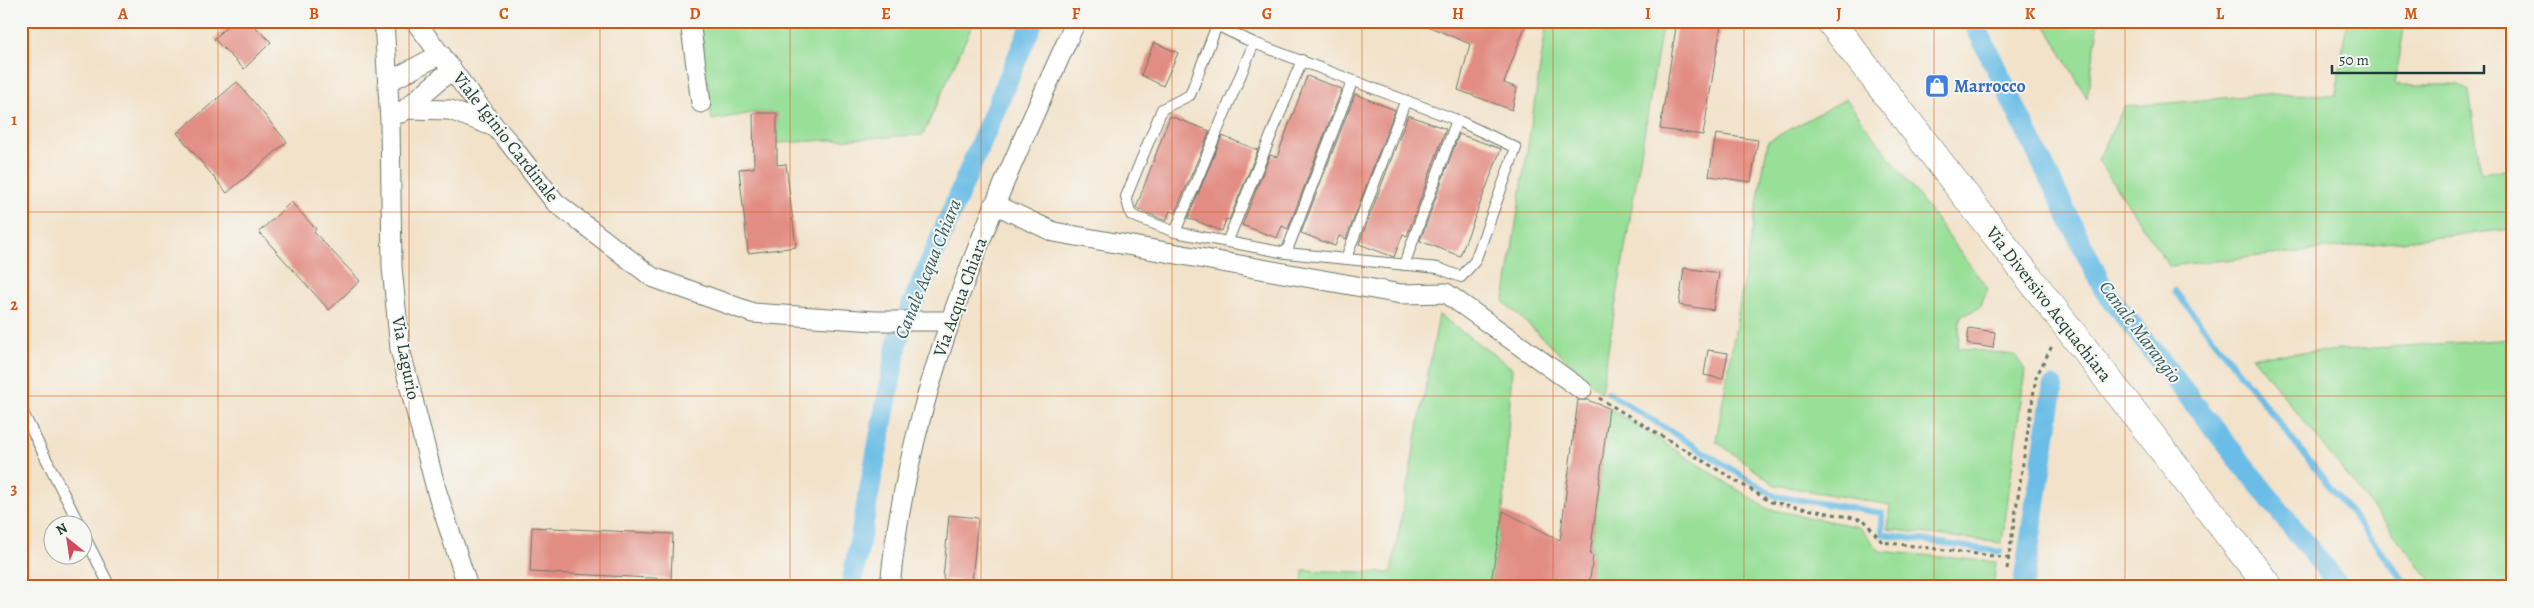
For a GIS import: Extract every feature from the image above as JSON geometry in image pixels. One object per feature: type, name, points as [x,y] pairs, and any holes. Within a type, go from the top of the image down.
[{"type":"main road","name":"Via Diversivo Acquachiara","points":[[1830,21],[2269,587]]},
{"type":"street","name":"Via Lagurio","points":[[384,21],[390,122],[392,267],[400,349],[436,489],[468,587]]},
{"type":"street","name":"Viale Iginio Cardinale","points":[[415,21],[495,127],[555,202],[652,277],[753,313],[875,321],[949,321]]},
{"type":"street","points":[[690,21],[701,103]]},
{"type":"street","name":"Via Acqua Chiara","points":[[890,587],[895,536],[924,404],[949,321],[994,204],[1076,21]]},
{"type":"street","points":[[388,82],[447,61]]},
{"type":"street","points":[[390,122],[405,109],[447,61]]},
{"type":"street","points":[[405,109],[450,110],[495,127]]},
{"type":"street","points":[[994,204],[1054,232],[1401,294],[1446,293],[1582,390]]},
{"type":"lane","points":[[1213,23],[1254,43],[1302,60],[1352,82],[1457,120],[1516,148],[1479,252],[1475,261],[1461,277],[1438,268],[1286,253],[1228,240],[1175,232],[1131,215],[1126,197],[1162,109],[1190,95],[1213,23]]},
{"type":"lane","points":[[1175,232],[1254,43]]},
{"type":"lane","points":[[1228,240],[1302,60]]},
{"type":"lane","points":[[1286,253],[1352,82]]},
{"type":"lane","points":[[1346,258],[1405,102]]},
{"type":"lane","points":[[1404,265],[1457,120]]},
{"type":"lane","points":[[21,409],[75,516]]},
{"type":"lane","points":[[92,551],[110,587]]},
{"type":"path","points":[[2008,569],[2036,377],[2064,324]]},
{"type":"path","points":[[1582,390],[1609,402],[1771,502],[1864,520],[1882,542],[2009,558]]},
{"type":"green space","points":[[699,21],[974,21],[923,135],[777,143],[777,113],[753,113],[712,120]]},
{"type":"green space","points":[[1547,21],[1663,21],[1601,392],[1504,302]]},
{"type":"green space","points":[[2043,21],[2099,21],[2087,98]]},
{"type":"green space","points":[[2347,21],[2405,21],[2395,85],[2458,85],[2469,91],[2481,173],[2513,169],[2513,229],[2169,266],[2098,160],[2124,107],[2268,94],[2336,95]]},
{"type":"green space","points":[[1846,99],[1988,289],[1979,308],[1960,317],[1958,348],[2015,355],[2025,370],[2002,543],[1887,529],[1890,505],[1775,485],[1716,441],[1768,141]]},
{"type":"green space","points":[[1439,315],[1512,368],[1503,511],[1490,587],[1302,587],[1303,570],[1391,573]]},
{"type":"green space","points":[[2513,339],[2513,587],[2436,587],[2252,356]]},
{"type":"green space","points":[[1609,408],[1768,509],[1859,527],[1880,551],[1996,562],[1993,587],[1589,587],[1593,556],[1591,547]]},
{"type":"building","points":[[232,21],[249,21],[271,42],[244,69],[214,39]]},
{"type":"building","points":[[1416,21],[1511,21],[1525,27],[1504,83],[1517,88],[1512,110],[1458,90],[1470,44]]},
{"type":"building","points":[[1677,21],[1721,26],[1703,135],[1660,129]]},
{"type":"building","points":[[1154,42],[1178,53],[1163,86],[1141,75]]},
{"type":"building","points":[[1307,76],[1342,89],[1288,229],[1282,226],[1277,238],[1242,225],[1270,155],[1277,157]]},
{"type":"building","points":[[237,82],[287,142],[227,193],[177,133]]},
{"type":"building","points":[[1355,94],[1395,110],[1346,239],[1339,236],[1335,246],[1301,233]]},
{"type":"building","points":[[753,113],[777,113],[777,165],[786,164],[796,247],[748,253],[739,169],[754,168]]},
{"type":"building","points":[[1408,115],[1446,129],[1407,236],[1403,234],[1394,257],[1359,244]]},
{"type":"building","points":[[1170,116],[1210,131],[1175,213],[1170,211],[1166,221],[1136,208]]},
{"type":"building","points":[[1459,134],[1501,149],[1460,256],[1420,241]]},
{"type":"building","points":[[1716,134],[1758,140],[1751,182],[1709,176]]},
{"type":"building","points":[[1222,136],[1258,150],[1229,220],[1226,219],[1222,231],[1188,218]]},
{"type":"building","points":[[291,202],[316,229],[314,232],[360,281],[329,310],[259,232]]},
{"type":"building","points":[[1684,268],[1719,273],[1713,310],[1679,305]]},
{"type":"building","points":[[1969,328],[1995,332],[1993,348],[1967,344]]},
{"type":"building","points":[[1708,350],[1728,353],[1723,379],[1704,375]]},
{"type":"building","points":[[1578,400],[1587,400],[1609,408],[1590,555],[1593,556],[1589,587],[1490,587],[1503,511],[1560,540]]},
{"type":"building","points":[[949,515],[978,518],[972,582],[943,579]]},
{"type":"building","points":[[532,527],[673,534],[671,579],[530,572]]},
{"type":"waterway","name":"Canale Acqua Chiara","points":[[851,587],[899,335],[1033,21]]},
{"type":"waterway","name":"Canale Marangio","points":[[1973,21],[2104,290],[2340,587]]},
{"type":"waterway","points":[[2175,291],[2409,587]]},
{"type":"waterway","points":[[2023,587],[2053,387]]},
{"type":"waterway","points":[[1607,392],[1775,496],[1882,513],[1882,534],[2000,552]]},
{"type":"waterway","points":[[2020,556],[2028,557]]},
{"type":"place","name":"Marrocco","points":[[1937,86]]}]
